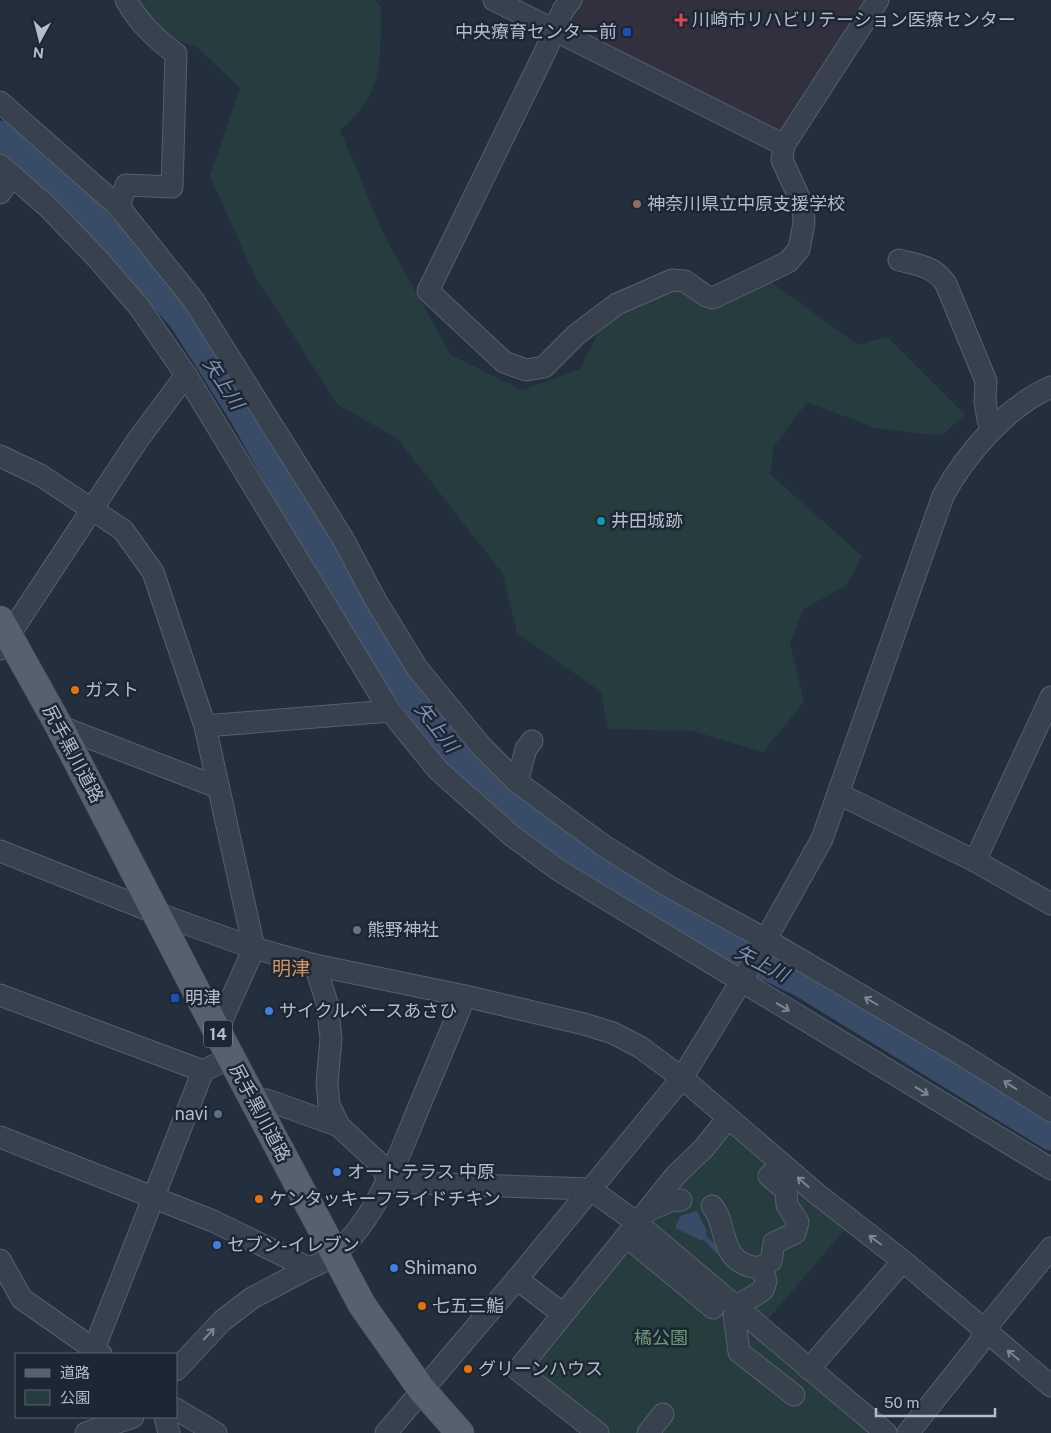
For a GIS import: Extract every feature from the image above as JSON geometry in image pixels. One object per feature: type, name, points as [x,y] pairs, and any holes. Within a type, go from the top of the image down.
[{"type":"main road","name":"尻手黒川道路","points":[[2,638],[59,726],[148,910],[211,1067],[263,1143],[322,1261],[370,1341],[418,1395],[460,1433]]},
{"type":"main road","name":"尻手黒川道路","points":[[2,638],[148,910],[217,1031],[254,1101],[322,1261]]},
{"type":"main road","name":"尻手黒川道路","points":[[418,1395],[443,1433]]},
{"type":"street","points":[[119,207],[126,185],[172,187],[176,54],[151,35],[136,18],[126,0]]},
{"type":"street","points":[[494,0],[784,145]]},
{"type":"street","points":[[571,0],[563,10],[428,291],[509,365],[526,370],[544,367],[600,315],[617,304],[672,280],[685,281],[706,296],[712,298],[788,262],[802,241],[804,223],[803,206],[798,191],[782,160],[784,145],[878,0]]},
{"type":"street","points":[[0,102],[119,207],[194,301],[342,537],[376,601],[417,668],[481,746],[517,782],[604,846],[668,886],[766,939],[964,1056],[1051,1112]]},
{"type":"street","points":[[0,193],[6,171],[49,208],[98,259],[140,308],[186,375],[390,711],[438,770],[511,835],[560,872],[1051,1169]]},
{"type":"street","points":[[899,260],[932,268],[940,274],[946,284],[986,381],[985,400],[988,420],[992,430]]},
{"type":"street","points":[[2,638],[93,510],[137,441],[186,375]]},
{"type":"street","points":[[386,1433],[517,1279],[682,1078],[741,982],[822,839],[943,496],[956,472],[992,430],[1018,408],[1051,387]]},
{"type":"street","points":[[0,456],[40,475],[123,530],[153,572],[205,726],[254,948],[217,1031]]},
{"type":"street","points":[[975,861],[1051,697]]},
{"type":"street","points":[[205,726],[390,711]]},
{"type":"street","points":[[59,726],[217,786]]},
{"type":"street","points":[[517,782],[526,749],[532,740]]},
{"type":"street","points":[[839,794],[975,861],[1051,904]]},
{"type":"street","points":[[0,851],[148,910],[254,948],[315,964],[465,996],[613,1033],[640,1046],[682,1078],[724,1124],[782,1164],[853,1224],[903,1261],[1051,1386]]},
{"type":"street","points":[[315,964],[327,1003],[331,1040],[327,1082],[329,1105],[339,1126],[382,1166],[388,1182]]},
{"type":"street","points":[[0,994],[211,1067],[152,1198],[98,1352],[22,1300],[0,1260]]},
{"type":"street","points":[[178,1368],[222,1321],[252,1298],[322,1261],[369,1215],[388,1182],[465,996]]},
{"type":"street","points":[[254,1101],[267,1100],[339,1126]]},
{"type":"street","points":[[721,1153],[724,1124]]},
{"type":"street","points":[[598,1433],[518,1370],[636,1228],[676,1175],[690,1164],[724,1124]]},
{"type":"street","points":[[0,1136],[213,1222],[322,1261]]},
{"type":"street","points":[[724,1307],[763,1290],[763,1271],[771,1261],[774,1243],[795,1234],[798,1222],[787,1205],[786,1190],[770,1176],[782,1164]]},
{"type":"street","points":[[388,1182],[590,1189],[734,1315],[739,1352],[794,1395]]},
{"type":"street","points":[[621,1262],[636,1228],[670,1201],[681,1200]]},
{"type":"street","points":[[712,1206],[716,1211],[730,1252],[745,1264],[763,1271]]},
{"type":"street","points":[[908,1433],[978,1345],[989,1324],[1051,1248]]},
{"type":"street","points":[[809,1369],[903,1261]]},
{"type":"street","points":[[517,1279],[563,1314]]},
{"type":"street","points":[[724,1307],[782,1345],[861,1421],[886,1433]]},
{"type":"street","points":[[768,1375],[772,1358],[782,1345]]},
{"type":"street","points":[[178,1410],[216,1433]]},
{"type":"street","points":[[648,1433],[663,1414]]},
{"type":"street","points":[[86,1433],[130,1418]]},
{"type":"street","points":[[165,1418],[170,1433]]},
{"type":"shaded area","points":[[578,0],[866,0],[785,127],[773,131],[573,31],[567,16]]},
{"type":"green space","points":[[137,0],[375,0],[381,7],[377,75],[365,103],[355,117],[340,130],[383,233],[451,355],[522,390],[580,369],[603,323],[630,307],[677,287],[704,304],[768,280],[858,345],[887,337],[965,415],[941,436],[876,428],[807,402],[774,446],[770,474],[862,556],[846,586],[803,609],[790,644],[804,702],[763,752],[692,731],[608,729],[601,692],[517,633],[503,574],[397,438],[338,405],[255,276],[210,176],[240,88],[197,47],[155,34]]},
{"type":"green space","name":"橘公園","points":[[719,1120],[848,1226],[757,1332],[878,1433],[587,1433],[508,1371]]},
{"type":"water","points":[[697,1211],[707,1232],[702,1241],[675,1228],[680,1216]]},
{"type":"waterway","name":"矢上川","points":[[0,135],[71,193],[183,319],[243,414],[302,519],[366,626],[409,692],[443,739],[475,772],[529,822],[574,854],[654,904],[749,957],[804,984],[1051,1136]]},
{"type":"waterway","points":[[704,1237],[722,1255]]},
{"type":"place","name":"川崎市リハビリテーション医療センター","points":[[681,20]]},
{"type":"place","name":"中央療育センター前","points":[[627,32]]},
{"type":"place","name":"神奈川県立中原支援学校","points":[[637,204]]},
{"type":"place","name":"井田城跡","points":[[601,521]]},
{"type":"place","name":"ガスト","points":[[75,690]]},
{"type":"place","name":"熊野神社","points":[[357,930]]},
{"type":"place","name":"明津","points":[[175,998]]},
{"type":"place","name":"サイクルベースあさひ","points":[[269,1011]]},
{"type":"place","name":"navi","points":[[218,1114]]},
{"type":"place","name":"オートテラス 中原","points":[[337,1172]]},
{"type":"place","name":"ケンタッキーフライドチキン","points":[[259,1199]]},
{"type":"place","name":"セブン-イレブン","points":[[217,1245]]},
{"type":"place","name":"Shimano","points":[[394,1268]]},
{"type":"place","name":"七五三鮨","points":[[422,1306]]},
{"type":"place","name":"グリーンハウス","points":[[468,1369]]},
{"type":"district","name":"明津","points":[[291,968]]}]
